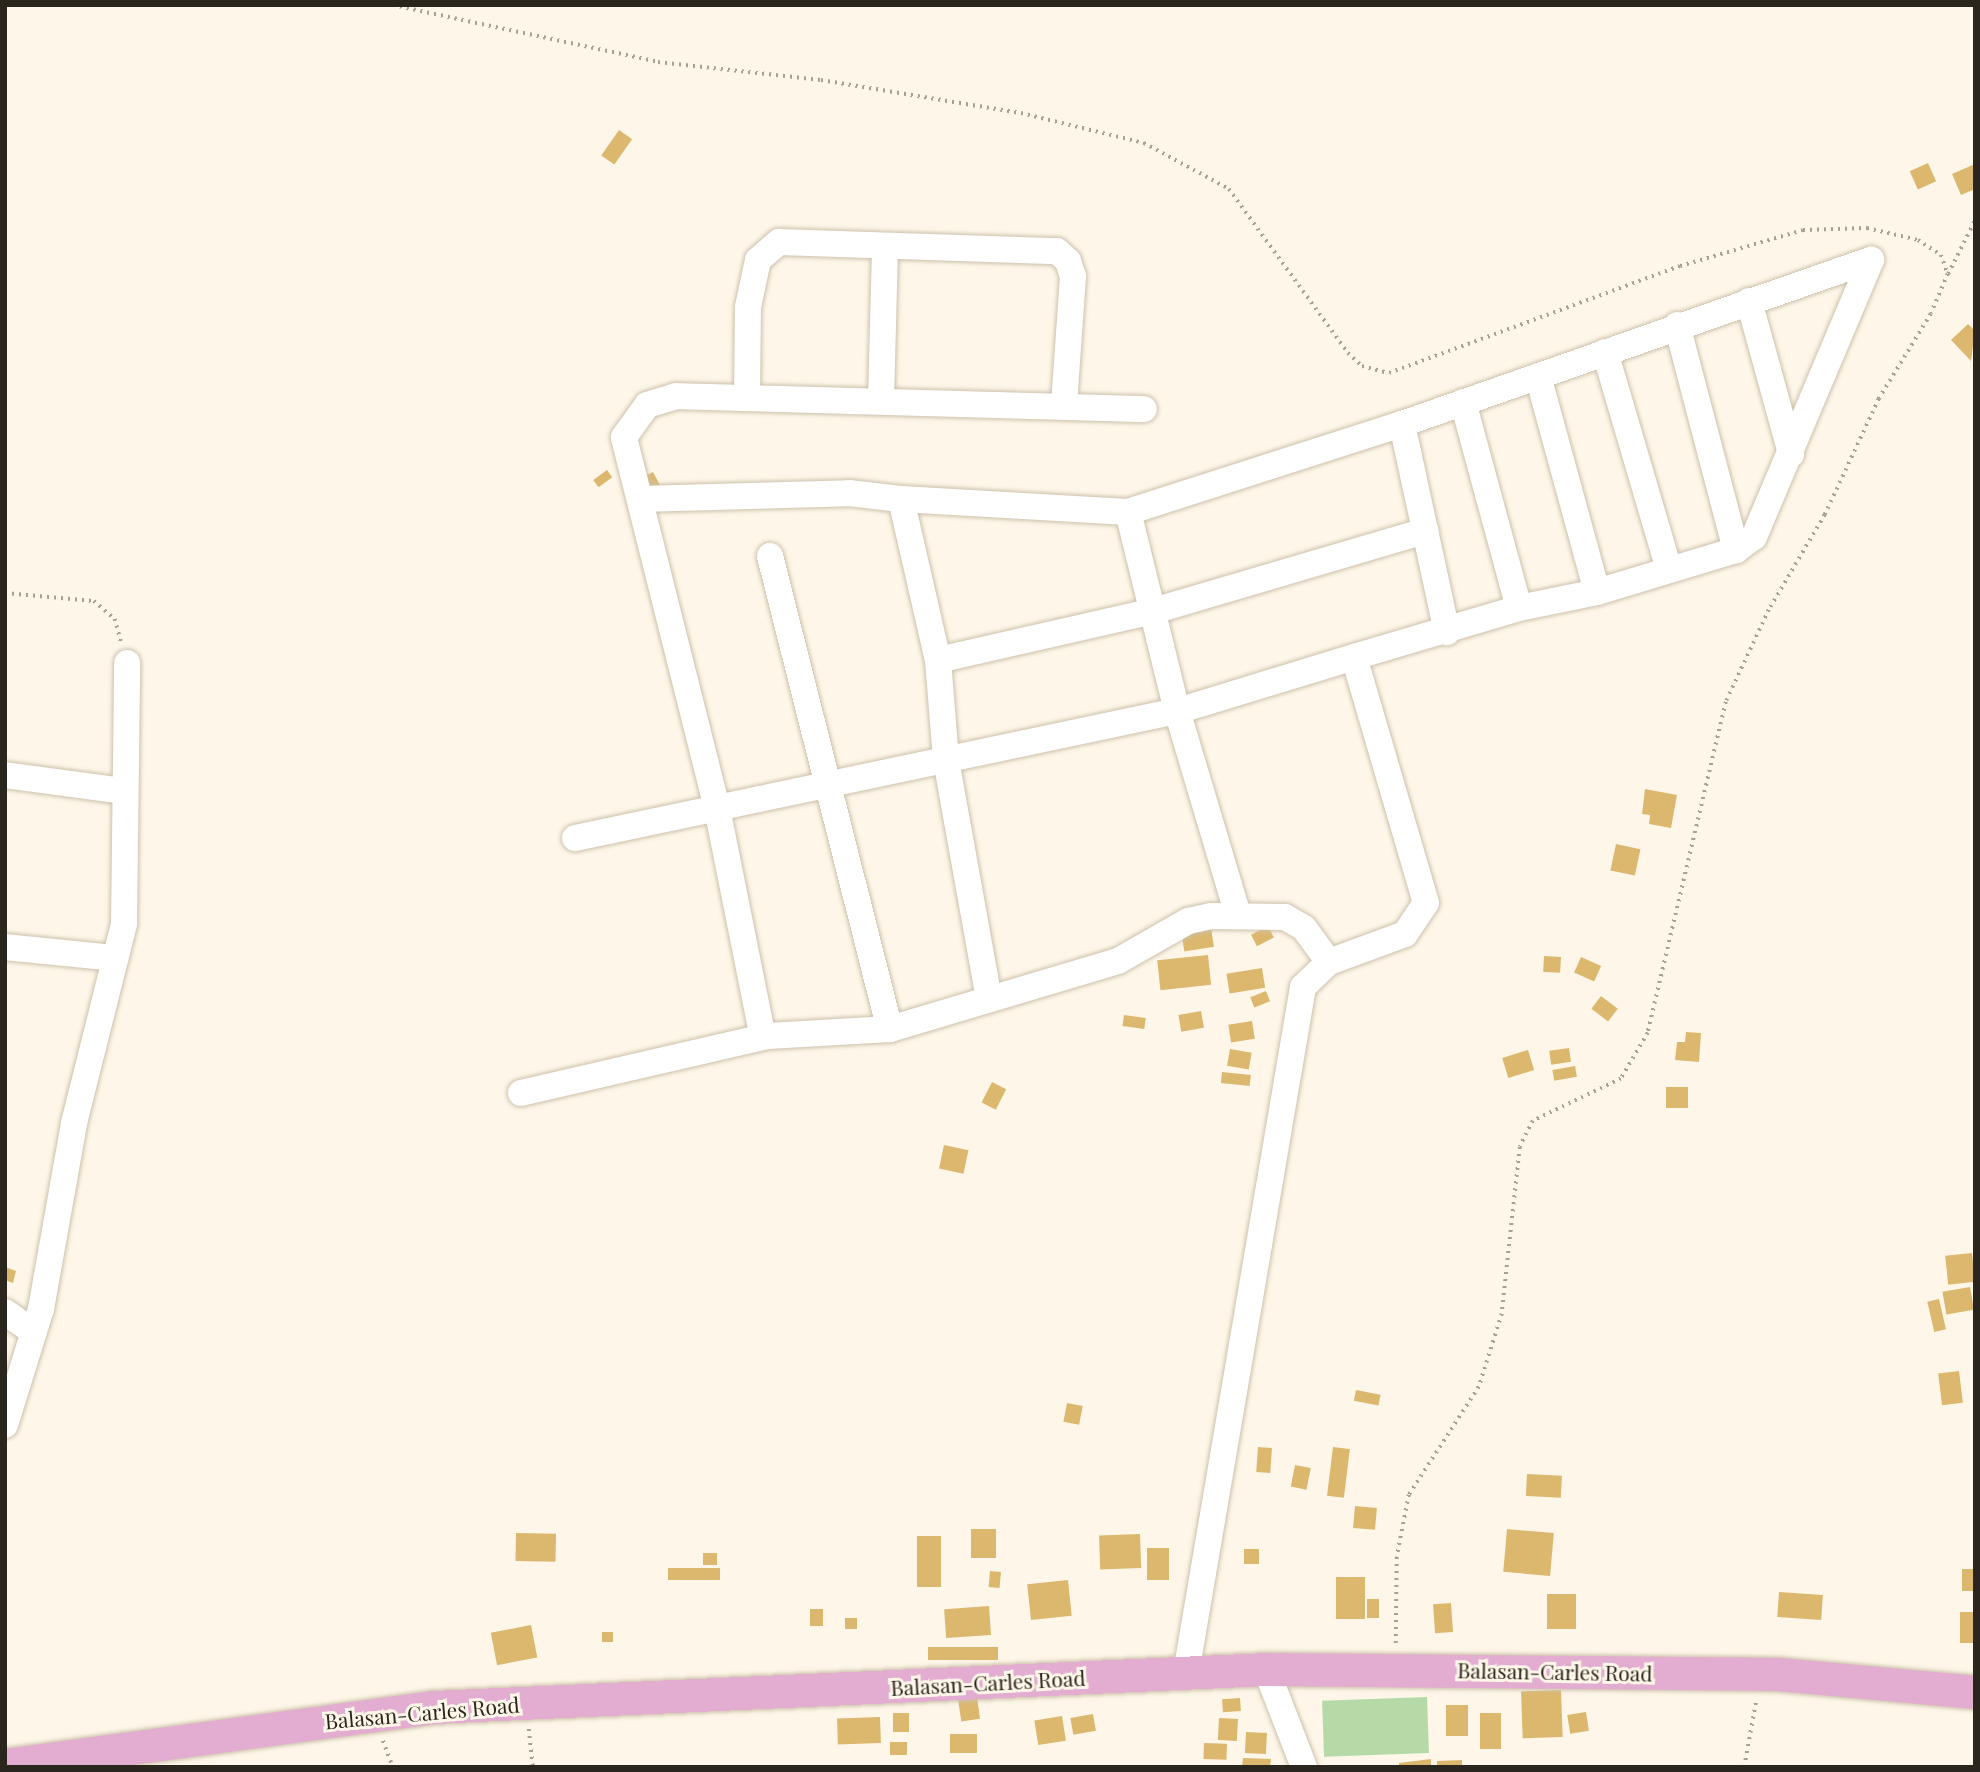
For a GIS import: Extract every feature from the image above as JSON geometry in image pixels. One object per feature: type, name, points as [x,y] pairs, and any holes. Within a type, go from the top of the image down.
[{"type":"main road","name":"Balasan-Carles Road","points":[[6,1760],[372,1713],[527,1703],[1266,1669],[1760,1673],[1975,1692]]},
{"type":"street","points":[[747,398],[748,307],[758,260],[766,248],[779,242],[1057,251],[1068,261],[1073,276],[1065,406]]},
{"type":"street","points":[[881,401],[885,246]]},
{"type":"street","points":[[575,838],[1177,711],[1354,657],[1447,632],[1519,608],[1597,592],[1736,550],[1754,537],[1871,260],[1677,325],[1402,424],[1128,512],[901,499],[849,493],[640,499]]},
{"type":"street","points":[[1749,301],[1791,454]]},
{"type":"street","points":[[1677,325],[1736,550]]},
{"type":"street","points":[[1605,352],[1670,569]]},
{"type":"street","points":[[1538,376],[1597,592]]},
{"type":"street","points":[[768,1035],[761,1028],[717,808],[624,437],[647,405],[676,397],[1144,410]]},
{"type":"street","points":[[1463,402],[1519,608]]},
{"type":"street","points":[[1402,424],[1447,632]]},
{"type":"street","points":[[901,499],[937,660],[946,760],[989,999]]},
{"type":"street","points":[[1128,512],[1177,711],[1238,915]]},
{"type":"street","points":[[937,660],[1153,611],[1425,531]]},
{"type":"street","points":[[771,556],[825,785],[890,1029]]},
{"type":"street","points":[[1186,1673],[1295,1011],[1303,987],[1329,962],[1405,934],[1426,903],[1354,657]]},
{"type":"street","points":[[5,1425],[34,1332],[75,1123],[124,924],[127,663]]},
{"type":"street","points":[[5,775],[124,790]]},
{"type":"street","points":[[521,1093],[768,1035],[890,1029],[1118,961],[1188,920],[1238,915],[1285,917],[1304,928],[1329,962]]},
{"type":"street","points":[[5,947],[115,958]]},
{"type":"street","points":[[5,1312],[34,1332]]},
{"type":"street","points":[[1266,1669],[1304,1767]]},
{"type":"path","points":[[1948,275],[1975,220]]},
{"type":"path","points":[[5,593],[94,601],[114,619],[127,663]]},
{"type":"path","points":[[1745,1767],[1760,1673]]},
{"type":"path","points":[[527,1703],[533,1767]]},
{"type":"green space","points":[[1427,1697],[1429,1753],[1324,1757],[1322,1701]]},
{"type":"building","points":[[619,130],[632,139],[614,165],[601,155]]},
{"type":"building","points":[[1928,163],[1936,181],[1918,189],[1910,171]]},
{"type":"building","points":[[1975,164],[1975,189],[1961,195],[1952,174]]},
{"type":"building","points":[[1968,324],[1975,331],[1971,361],[1951,340]]},
{"type":"building","points":[[607,470],[612,477],[599,487],[593,480]]},
{"type":"building","points":[[653,472],[661,487],[650,493],[642,478]]},
{"type":"building","points":[[1645,789],[1677,795],[1671,828],[1649,824],[1650,815],[1642,814]]},
{"type":"building","points":[[1616,844],[1640,849],[1635,876],[1610,870]]},
{"type":"building","points":[[1268,926],[1274,938],[1257,946],[1251,935]]},
{"type":"building","points":[[1211,928],[1214,947],[1184,951],[1181,933]]},
{"type":"building","points":[[1208,955],[1211,985],[1160,990],[1157,960]]},
{"type":"building","points":[[1544,956],[1561,957],[1560,973],[1543,972]]},
{"type":"building","points":[[1581,957],[1601,966],[1594,981],[1574,973]]},
{"type":"building","points":[[1262,968],[1265,988],[1230,993],[1226,974]]},
{"type":"building","points":[[1266,991],[1270,1001],[1254,1008],[1250,997]]},
{"type":"building","points":[[1601,996],[1618,1009],[1608,1021],[1591,1009]]},
{"type":"building","points":[[1201,1011],[1204,1028],[1181,1032],[1178,1015]]},
{"type":"building","points":[[1124,1015],[1146,1018],[1144,1029],[1122,1026]]},
{"type":"building","points":[[1252,1021],[1255,1039],[1231,1043],[1228,1025]]},
{"type":"building","points":[[1686,1032],[1701,1033],[1699,1062],[1675,1060],[1677,1042],[1685,1042]]},
{"type":"building","points":[[1569,1048],[1571,1062],[1551,1065],[1549,1051]]},
{"type":"building","points":[[1230,1049],[1252,1053],[1249,1070],[1227,1066]]},
{"type":"building","points":[[1528,1050],[1534,1070],[1508,1078],[1502,1058]]},
{"type":"building","points":[[1575,1066],[1577,1077],[1554,1081],[1552,1070]]},
{"type":"building","points":[[1222,1072],[1251,1075],[1250,1086],[1221,1083]]},
{"type":"building","points":[[992,1082],[1006,1089],[996,1110],[982,1102]]},
{"type":"building","points":[[1666,1087],[1688,1087],[1688,1108],[1666,1108]]},
{"type":"building","points":[[944,1145],[968,1150],[963,1174],[939,1168]]},
{"type":"building","points":[[1972,1253],[1975,1282],[1948,1285],[1945,1256]]},
{"type":"building","points":[[5,1267],[16,1271],[13,1283],[5,1280]]},
{"type":"building","points":[[1970,1287],[1974,1310],[1946,1315],[1942,1292]]},
{"type":"building","points":[[1939,1299],[1946,1329],[1934,1332],[1927,1302]]},
{"type":"building","points":[[1959,1371],[1963,1403],[1942,1405],[1938,1374]]},
{"type":"building","points":[[1356,1390],[1381,1395],[1378,1406],[1354,1401]]},
{"type":"building","points":[[1067,1403],[1083,1406],[1079,1425],[1063,1422]]},
{"type":"building","points":[[1258,1447],[1272,1448],[1270,1473],[1256,1472]]},
{"type":"building","points":[[1333,1447],[1350,1449],[1344,1498],[1327,1496]]},
{"type":"building","points":[[1295,1465],[1311,1468],[1307,1490],[1291,1487]]},
{"type":"building","points":[[1527,1474],[1562,1476],[1561,1498],[1526,1496]]},
{"type":"building","points":[[1355,1506],[1377,1508],[1375,1530],[1353,1528]]},
{"type":"building","points":[[971,1529],[996,1529],[996,1558],[971,1558]]},
{"type":"building","points":[[1507,1529],[1554,1533],[1550,1576],[1503,1572]]},
{"type":"building","points":[[516,1533],[556,1534],[556,1562],[516,1561]]},
{"type":"building","points":[[1140,1534],[1141,1568],[1100,1569],[1099,1535]]},
{"type":"building","points":[[917,1536],[941,1536],[941,1587],[917,1587]]},
{"type":"building","points":[[1147,1548],[1169,1548],[1169,1580],[1147,1580]]},
{"type":"building","points":[[1244,1549],[1259,1549],[1259,1564],[1244,1564]]},
{"type":"building","points":[[703,1553],[717,1553],[717,1565],[703,1565]]},
{"type":"building","points":[[668,1568],[720,1568],[720,1580],[668,1580]]},
{"type":"building","points":[[1962,1569],[1975,1569],[1975,1591],[1962,1591]]},
{"type":"building","points":[[990,1571],[1001,1572],[1000,1588],[989,1587]]},
{"type":"building","points":[[1336,1577],[1365,1577],[1365,1619],[1336,1619]]},
{"type":"building","points":[[1068,1580],[1072,1616],[1031,1620],[1027,1584]]},
{"type":"building","points":[[1779,1592],[1823,1595],[1821,1620],[1777,1617]]},
{"type":"building","points":[[1547,1594],[1576,1594],[1576,1629],[1547,1629]]},
{"type":"building","points":[[1367,1599],[1379,1599],[1379,1618],[1367,1618]]},
{"type":"building","points":[[1451,1603],[1453,1632],[1435,1633],[1433,1604]]},
{"type":"building","points":[[989,1606],[991,1635],[946,1638],[944,1609]]},
{"type":"building","points":[[810,1609],[823,1609],[823,1626],[810,1626]]},
{"type":"building","points":[[1960,1612],[1975,1612],[1975,1643],[1960,1643]]},
{"type":"building","points":[[845,1618],[857,1618],[857,1629],[845,1629]]},
{"type":"building","points":[[531,1625],[537,1657],[497,1665],[491,1633]]},
{"type":"building","points":[[602,1632],[613,1632],[613,1642],[602,1642]]},
{"type":"building","points":[[928,1647],[998,1647],[998,1660],[928,1660]]},
{"type":"building","points":[[1561,1690],[1563,1737],[1523,1738],[1521,1691]]},
{"type":"building","points":[[977,1697],[980,1719],[961,1721],[958,1700]]},
{"type":"building","points":[[1240,1698],[1241,1711],[1223,1712],[1222,1699]]},
{"type":"building","points":[[1446,1705],[1468,1705],[1468,1736],[1446,1736]]},
{"type":"building","points":[[1586,1712],[1589,1731],[1570,1734],[1567,1715]]},
{"type":"building","points":[[893,1713],[909,1713],[909,1732],[893,1732]]},
{"type":"building","points":[[1480,1713],[1501,1713],[1501,1749],[1480,1749]]},
{"type":"building","points":[[1093,1714],[1096,1731],[1073,1735],[1070,1718]]},
{"type":"building","points":[[1062,1716],[1066,1741],[1038,1745],[1034,1720]]},
{"type":"building","points":[[880,1717],[881,1743],[838,1744],[837,1719]]},
{"type":"building","points":[[1219,1718],[1238,1719],[1237,1741],[1218,1740]]},
{"type":"building","points":[[1246,1732],[1267,1733],[1266,1754],[1245,1753]]},
{"type":"building","points":[[950,1734],[977,1734],[977,1753],[950,1753]]},
{"type":"building","points":[[890,1742],[907,1742],[907,1755],[890,1755]]},
{"type":"building","points":[[1204,1743],[1227,1744],[1226,1760],[1203,1759]]},
{"type":"building","points":[[1243,1758],[1271,1759],[1270,1767],[1242,1767]]},
{"type":"building","points":[[1431,1759],[1431,1767],[1399,1767],[1399,1763]]},
{"type":"building","points":[[1462,1760],[1462,1767],[1437,1767],[1437,1761]]}]
